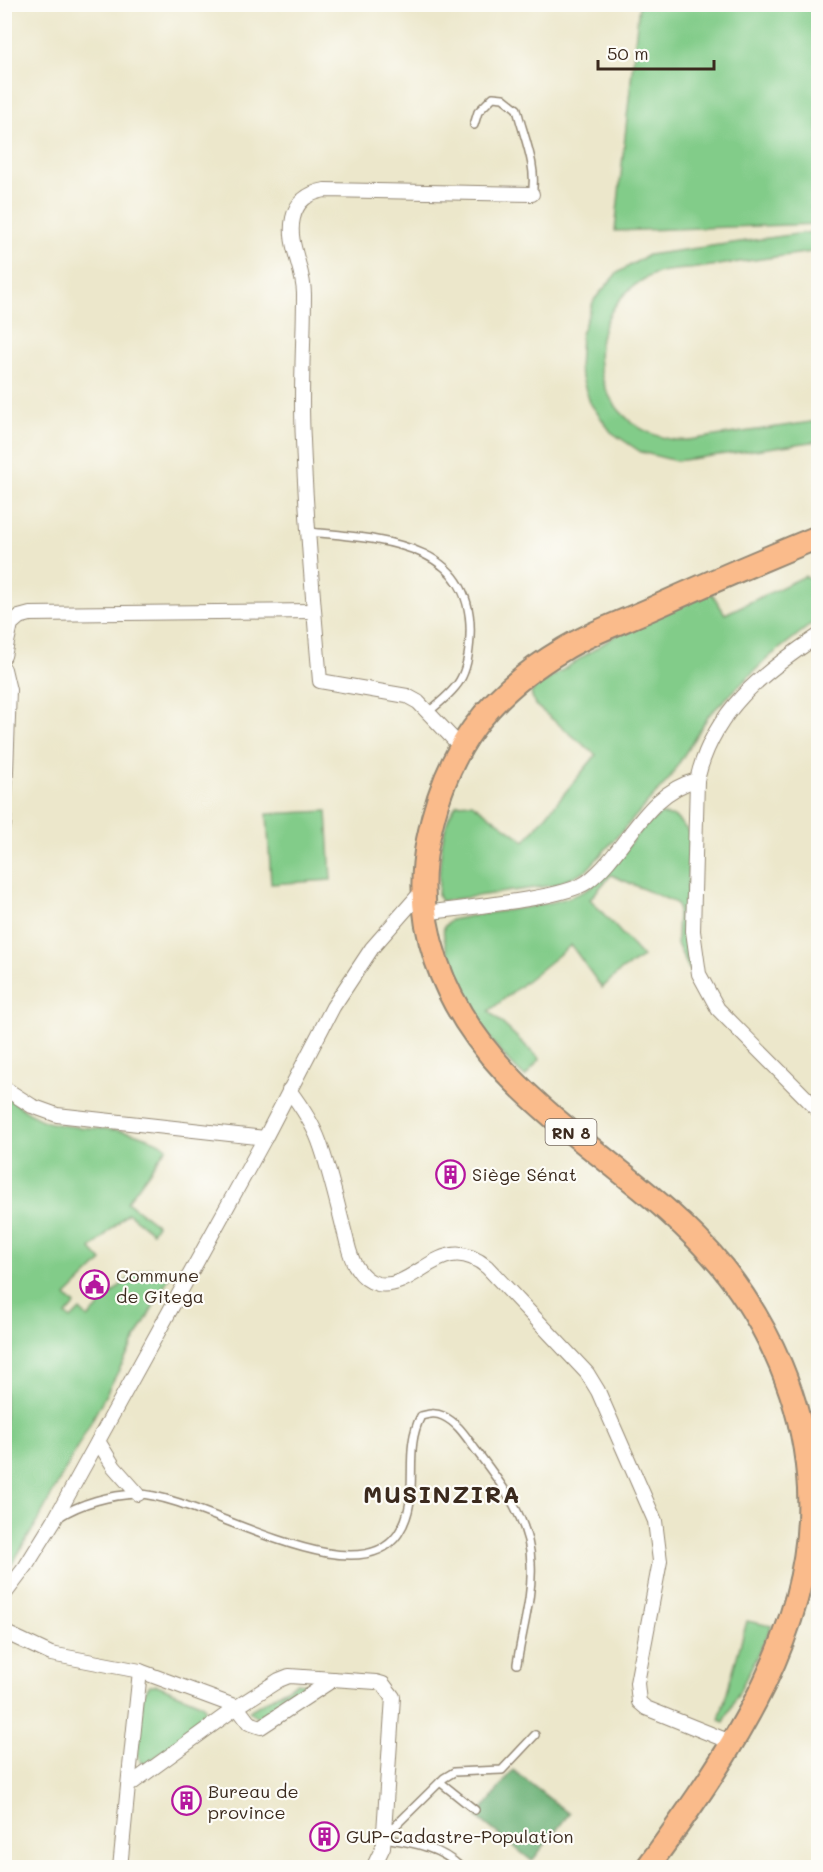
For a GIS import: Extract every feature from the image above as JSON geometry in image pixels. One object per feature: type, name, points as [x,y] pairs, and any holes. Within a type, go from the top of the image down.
[{"type":"main road","name":"RN 8","points":[[647,1868],[712,1779],[733,1743],[786,1633],[805,1568],[809,1539],[811,1509],[803,1437],[782,1368],[752,1310],[722,1268],[683,1226],[533,1101],[473,1035],[448,991],[430,943],[423,890],[425,852],[431,821],[446,774],[459,745],[501,697],[526,674],[566,647],[738,569],[819,537]]},
{"type":"street","points":[[459,745],[418,702],[397,693],[320,681],[302,438],[304,290],[292,231],[297,207],[313,192],[325,190],[532,194]]},
{"type":"street","points":[[4,656],[11,624],[19,617],[30,614],[314,611]]},
{"type":"street","points":[[819,636],[758,680],[730,709],[708,741],[697,780],[693,932],[699,974],[717,1009],[819,1110]]},
{"type":"street","points":[[4,669],[7,690],[4,825]]},
{"type":"street","points":[[425,913],[552,894],[585,883],[609,860],[661,799],[687,782],[697,780]]},
{"type":"street","points":[[4,1594],[55,1520],[265,1138],[333,1007],[391,925],[423,890]]},
{"type":"street","points":[[4,1088],[32,1106],[57,1115],[265,1138]]},
{"type":"street","points":[[289,1090],[308,1116],[319,1142],[351,1255],[362,1275],[376,1284],[392,1284],[442,1258],[460,1254],[471,1256],[487,1267],[587,1373],[609,1414],[659,1534],[660,1561],[636,1683],[639,1702],[646,1708],[733,1743]]},
{"type":"street","points":[[98,1441],[114,1467],[138,1494]]},
{"type":"street","points":[[4,1632],[51,1654],[140,1671],[237,1707],[249,1723],[261,1727],[334,1679]]},
{"type":"street","points":[[120,1868],[140,1671]]},
{"type":"street","points":[[128,1786],[237,1707],[290,1676],[383,1684],[393,1697],[383,1847],[374,1868]]},
{"type":"lane","points":[[474,125],[478,112],[493,97],[512,102],[517,109],[535,182],[532,194]]},
{"type":"lane","points":[[308,531],[376,539],[419,551],[451,573],[464,589],[470,606],[471,629],[466,671],[458,687],[428,712]]},
{"type":"lane","points":[[55,1520],[75,1507],[138,1494],[162,1498],[277,1540],[309,1548],[368,1554],[382,1549],[398,1535],[408,1515],[413,1489],[411,1442],[413,1430],[421,1416],[433,1413],[442,1415],[455,1423],[505,1488],[527,1540],[531,1562],[531,1582],[517,1664]]},
{"type":"lane","points":[[383,1839],[440,1782],[454,1772],[502,1770],[535,1735]]},
{"type":"lane","points":[[440,1782],[475,1810]]},
{"type":"lane","points":[[383,1839],[433,1847],[447,1854],[462,1868]]},
{"type":"green space","points":[[639,5],[818,5],[818,224],[615,231]]},
{"type":"green space","points":[[818,231],[818,251],[652,275],[626,292],[609,315],[601,340],[600,367],[608,392],[623,414],[645,431],[675,440],[685,440],[818,421],[818,441],[676,461],[641,452],[611,432],[590,403],[579,369],[581,334],[594,300],[617,273],[648,255]]},
{"type":"green space","points":[[805,576],[818,586],[818,619],[769,657],[709,715],[669,779],[587,870],[555,885],[441,901],[438,896],[444,835],[451,813],[457,804],[472,803],[525,841],[596,755],[535,705],[531,693],[535,688],[621,632],[711,592],[725,614]]},
{"type":"green space","points":[[327,811],[331,880],[271,884],[267,814]]},
{"type":"green space","points":[[661,814],[675,817],[690,833],[685,932],[693,977],[677,944],[678,907],[676,903],[611,875],[590,899],[643,957],[620,971],[602,988],[571,945],[489,1011],[540,1059],[525,1077],[488,1036],[469,1005],[460,988],[448,954],[444,927],[451,920],[547,903],[582,892],[603,877],[642,829]]},
{"type":"green space","points":[[4,1094],[26,1111],[51,1123],[123,1131],[152,1139],[167,1147],[127,1202],[157,1225],[152,1232],[128,1213],[91,1249],[102,1261],[66,1296],[75,1305],[66,1315],[71,1319],[80,1310],[88,1318],[124,1283],[147,1269],[159,1270],[170,1275],[36,1524],[5,1576]]},
{"type":"green space","points":[[747,1621],[772,1626],[724,1722],[719,1720]]},
{"type":"green space","points":[[296,1683],[314,1685],[261,1720],[249,1711]]},
{"type":"green space","points":[[150,1685],[157,1685],[205,1707],[203,1722],[146,1764],[141,1762],[137,1754],[143,1694]]},
{"type":"green space","points":[[513,1770],[569,1814],[532,1861],[477,1817]]},
{"type":"place","name":"Siège Sénat","points":[[451,1174]]},
{"type":"place","name":"Commune de Gitega","points":[[95,1285]]},
{"type":"place","name":"Bureau de province","points":[[187,1801]]},
{"type":"place","name":"GUP-Cadastre-Population","points":[[325,1836]]},
{"type":"district","name":"MUSINZIRA","points":[[442,1493]]}]
